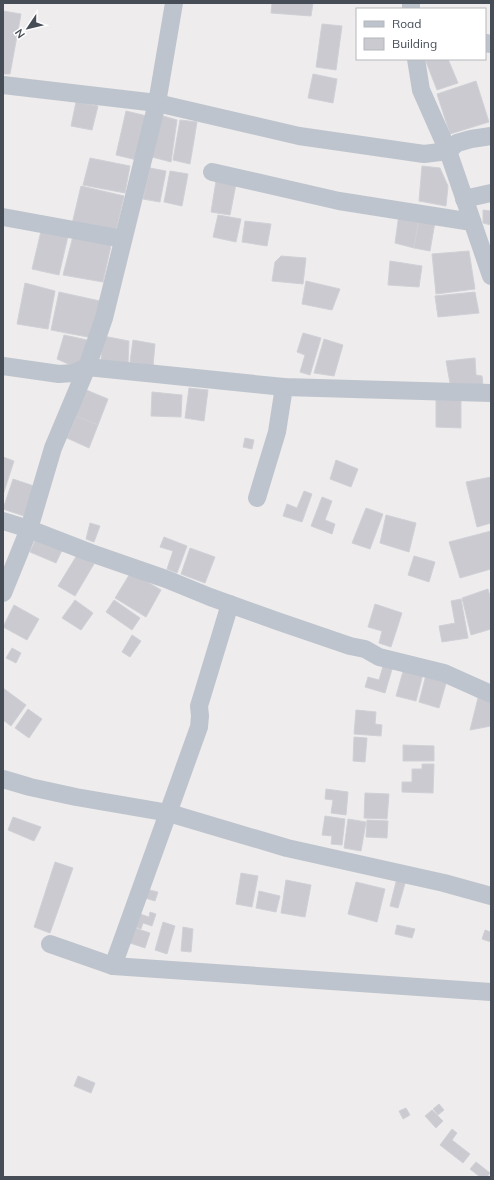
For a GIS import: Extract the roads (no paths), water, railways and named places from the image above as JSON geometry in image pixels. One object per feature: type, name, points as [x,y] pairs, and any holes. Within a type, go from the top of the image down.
[{"type":"street","points":[[3,593],[29,529],[53,448],[87,367],[104,318],[157,103],[174,3]]},
{"type":"street","points":[[416,60],[421,90],[448,151],[491,276]]},
{"type":"street","points":[[3,85],[157,103],[299,136],[424,154],[448,151],[457,143],[491,136]]},
{"type":"street","points":[[212,172],[339,201],[472,222]]},
{"type":"street","points":[[464,199],[491,193]]},
{"type":"street","points":[[3,217],[123,239]]},
{"type":"street","points":[[3,366],[59,374],[74,373],[87,367],[284,387],[491,393]]},
{"type":"street","points":[[257,498],[277,432],[284,387]]},
{"type":"street","points":[[3,520],[166,579],[230,604],[350,646],[365,649],[379,657],[444,673],[491,694]]},
{"type":"street","points":[[113,966],[199,727],[199,706],[230,604]]},
{"type":"street","points":[[3,779],[30,787],[76,797],[169,813],[287,848],[444,883],[491,896]]},
{"type":"street","points":[[50,944],[113,966],[491,992]]}]
